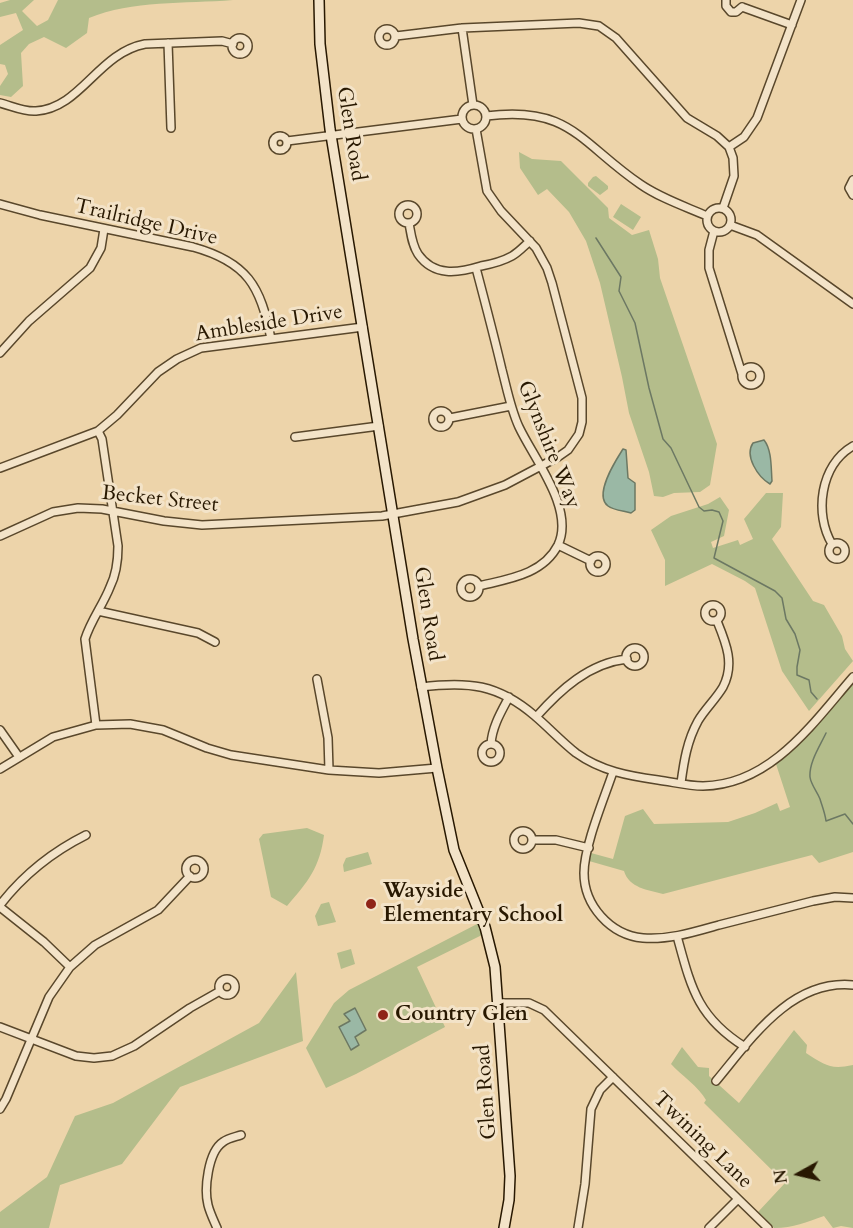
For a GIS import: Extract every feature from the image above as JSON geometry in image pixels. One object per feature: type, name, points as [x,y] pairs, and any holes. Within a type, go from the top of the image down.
[{"type":"main road","name":"Glen Road","points":[[319,0],[320,44],[331,136],[421,687],[454,850],[490,945],[495,968],[510,1176],[504,1228]]},
{"type":"street","points":[[726,0],[726,6],[731,12],[739,11],[742,3],[792,25]]},
{"type":"street","points":[[729,147],[744,137],[757,118],[801,0]]},
{"type":"street","points":[[396,36],[462,28],[579,23],[599,26],[616,38],[687,118],[717,136],[729,147],[733,158],[734,176],[723,208]]},
{"type":"street","points":[[462,28],[473,105]]},
{"type":"street","points":[[0,103],[23,110],[36,111],[52,108],[68,100],[124,50],[145,44],[222,41],[233,44]]},
{"type":"street","points":[[168,43],[171,128]]},
{"type":"street","points":[[473,105],[482,108],[486,116],[484,124],[476,129],[467,127],[462,119],[465,109],[473,105]]},
{"type":"street","points":[[486,116],[518,112],[555,121],[584,137],[641,185],[707,216]]},
{"type":"street","points":[[287,141],[462,119]]},
{"type":"street","name":"Becket Street","points":[[0,536],[53,512],[78,508],[102,509],[164,521],[202,525],[382,516],[467,499],[505,485],[558,457],[574,442],[580,428],[583,410],[579,384],[552,283],[541,255],[501,211],[487,191],[476,129]]},
{"type":"street","points":[[853,180],[849,188],[853,195]]},
{"type":"street","name":"Trailridge Drive","points":[[0,204],[211,252],[243,272],[257,291],[265,309],[271,339]]},
{"type":"street","points":[[715,208],[723,208],[729,213],[730,225],[722,232],[714,231],[707,225],[707,216],[715,208]]},
{"type":"street","points":[[409,223],[413,243],[418,253],[431,267],[451,272],[476,268],[509,258],[530,241]]},
{"type":"street","points":[[730,225],[757,235],[853,304]]},
{"type":"street","points":[[0,353],[29,321],[90,268],[101,248],[104,229]]},
{"type":"street","points":[[714,231],[709,250],[708,268],[742,374]]},
{"type":"street","name":"Glynshire Way","points":[[476,268],[519,427],[559,504],[562,527],[558,545]]},
{"type":"street","name":"Ambleside Drive","points":[[0,468],[98,431],[117,415],[158,372],[177,359],[201,348],[363,327]]},
{"type":"street","points":[[450,418],[512,406]]},
{"type":"street","points":[[296,437],[379,426]]},
{"type":"street","points":[[96,725],[85,639],[111,585],[118,559],[102,439],[98,431]]},
{"type":"street","points":[[832,544],[825,532],[823,522],[823,497],[831,468],[837,459],[853,446]]},
{"type":"street","points":[[479,586],[532,570],[549,558],[558,545],[591,561]]},
{"type":"street","points":[[98,612],[198,633],[215,642]]},
{"type":"street","points":[[681,783],[688,740],[699,720],[723,687],[729,672],[729,657],[717,621]]},
{"type":"street","points":[[536,717],[557,693],[570,683],[615,660],[627,659]]},
{"type":"street","points":[[421,687],[450,683],[487,687],[509,697],[536,717],[576,753],[613,772],[703,786],[724,783],[749,775],[772,763],[791,746],[853,677]]},
{"type":"street","points":[[316,679],[328,738],[329,770]]},
{"type":"street","points":[[490,744],[495,725],[509,697]]},
{"type":"street","points":[[0,770],[53,737],[96,725],[130,724],[163,730],[231,755],[329,770],[379,773],[437,768]]},
{"type":"street","points":[[0,730],[19,757]]},
{"type":"street","points":[[613,772],[589,848],[585,880],[589,896],[599,915],[609,924],[631,936],[659,939],[677,936],[813,901],[835,897],[853,898]]},
{"type":"street","points":[[70,967],[0,906],[16,884],[34,867],[86,835]]},
{"type":"street","points":[[532,840],[556,840],[589,848]]},
{"type":"street","points":[[0,1109],[49,997],[70,967],[95,945],[158,910],[190,876]]},
{"type":"street","points":[[677,936],[691,988],[704,1012],[745,1047]]},
{"type":"street","points":[[716,1081],[775,1014],[794,1000],[810,991],[838,983],[853,985]]},
{"type":"street","points":[[0,1028],[76,1056],[94,1058],[112,1056],[134,1046],[190,1008],[220,991]]},
{"type":"street","name":"Twining Lane","points":[[499,1003],[529,1003],[544,1010],[768,1228]]},
{"type":"street","points":[[578,1228],[585,1184],[591,1109],[600,1090],[613,1077]]},
{"type":"street","points":[[217,1228],[208,1204],[206,1181],[212,1159],[219,1145],[225,1140],[241,1135]]},
{"type":"street","points":[[709,1228],[738,1199]]},
{"type":"green space","points":[[10,0],[34,0],[22,11],[37,26],[48,20],[58,0],[233,0],[141,5],[106,12],[89,18],[87,33],[66,48],[44,37],[29,44],[21,53],[23,86],[11,97],[0,95],[0,86],[8,74],[5,65],[0,64],[0,45],[23,30],[16,13],[0,17],[0,3]]},
{"type":"green space","points":[[519,152],[532,159],[561,161],[608,208],[609,218],[632,235],[649,230],[658,259],[660,278],[717,444],[710,485],[700,492],[654,496],[649,472],[629,413],[600,283],[586,241],[569,212],[547,189],[538,195],[520,168]]},
{"type":"green space","points":[[596,176],[608,186],[608,189],[600,195],[588,186],[588,183]]},
{"type":"green space","points":[[621,204],[641,217],[633,230],[613,217]]},
{"type":"green space","points":[[766,493],[783,493],[781,527],[772,539],[813,601],[824,605],[853,661],[809,711],[782,671],[755,588],[712,564],[665,586],[665,560],[651,530],[671,516],[708,504],[720,497],[729,510],[724,536],[711,542],[713,548],[738,540],[740,545],[753,539],[744,519]]},
{"type":"green space","points":[[853,682],[853,852],[819,863],[812,855],[663,894],[635,885],[626,877],[624,871],[589,861],[591,853],[613,859],[625,816],[643,809],[654,824],[728,822],[777,803],[780,811],[790,807],[776,764]]},
{"type":"green space","points":[[307,828],[324,835],[322,846],[312,873],[287,906],[271,897],[259,839],[263,834]]},
{"type":"green space","points":[[368,852],[372,864],[344,872],[343,865],[346,858]]},
{"type":"green space","points":[[329,902],[336,922],[318,926],[315,916],[321,904]]},
{"type":"green space","name":"Country Glen","points":[[479,923],[484,934],[417,967],[445,1027],[326,1088],[306,1048],[334,1003],[349,990]]},
{"type":"green space","points":[[351,949],[355,964],[341,969],[337,953]]},
{"type":"green space","points":[[296,972],[303,1041],[180,1087],[122,1164],[60,1185],[49,1228],[0,1228],[0,1212],[47,1177],[75,1116],[113,1103],[259,1023]]},
{"type":"green space","points":[[794,1030],[807,1045],[806,1053],[818,1061],[833,1067],[853,1065],[853,1228],[841,1226],[833,1228],[824,1216],[794,1226],[774,1228],[758,1212],[785,1183],[704,1103],[706,1100],[699,1090],[671,1064],[682,1047],[698,1067],[709,1068],[709,1076],[739,1103]]},
{"type":"shaded area","points":[[764,440],[771,459],[772,481],[770,484],[757,471],[750,454],[753,443]]},
{"type":"shaded area","points":[[623,449],[626,450],[628,478],[635,483],[635,510],[631,513],[608,506],[603,494],[607,478]]},
{"type":"shaded area","points":[[355,1008],[366,1030],[355,1037],[359,1045],[351,1050],[339,1027],[350,1021],[344,1014]]},
{"type":"waterway","points":[[596,238],[621,277],[619,291],[635,323],[663,439],[671,448],[699,507],[704,511],[719,512],[723,521],[714,558],[775,591],[782,598],[786,619],[795,634],[800,650],[797,675],[809,680],[811,692],[817,699]]},
{"type":"waterway","points":[[826,733],[813,760],[810,771],[811,780],[820,799],[826,821],[845,814],[853,824]]},
{"type":"place","name":"Wayside Elementary School","points":[[371,904]]},
{"type":"place","name":"Country Glen","points":[[383,1015]]}]
